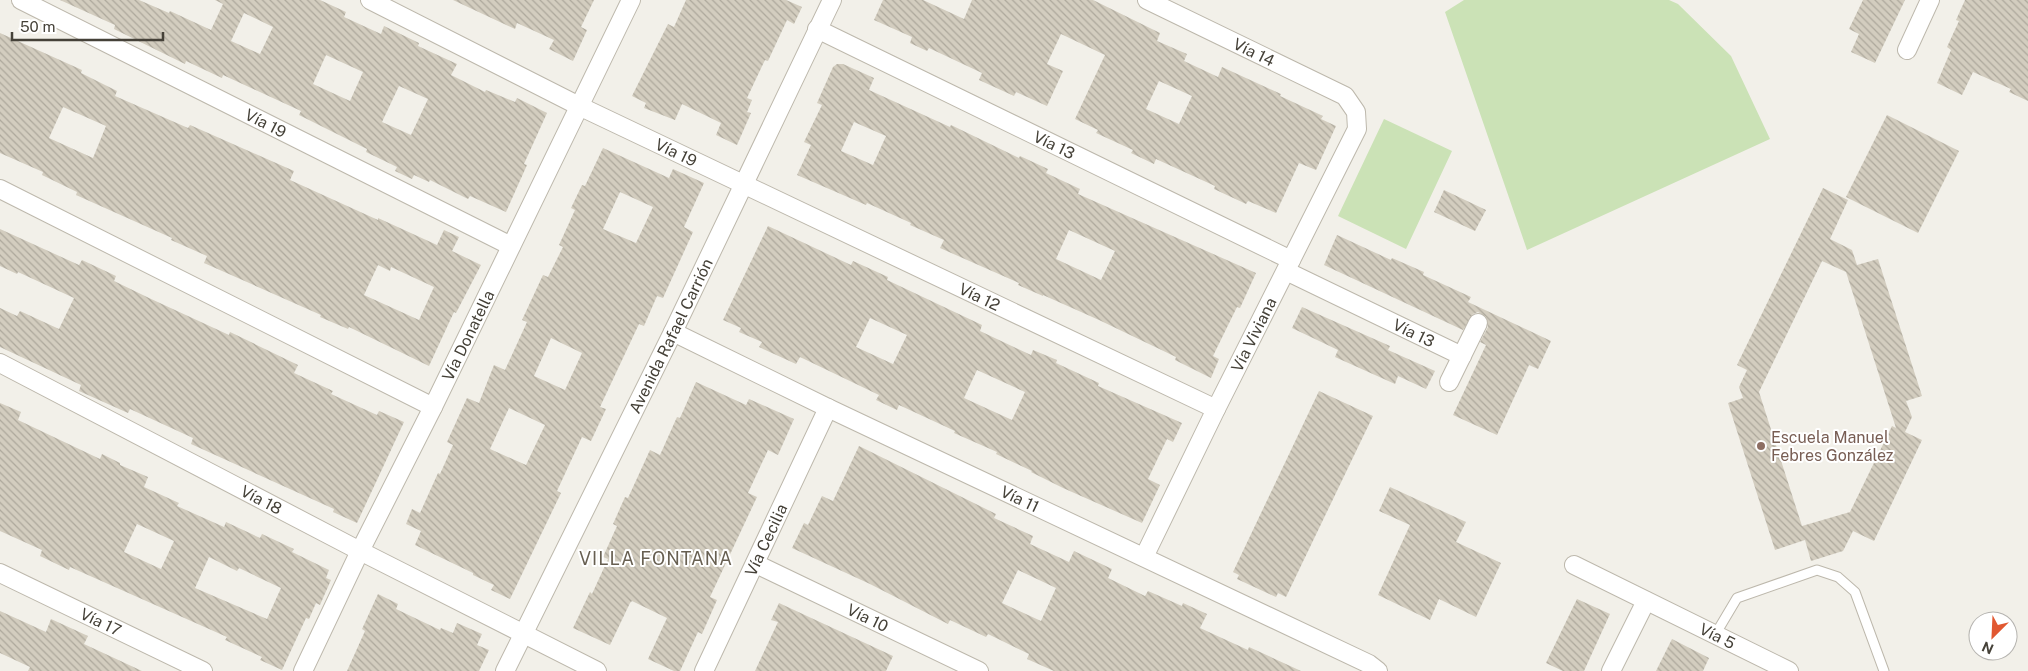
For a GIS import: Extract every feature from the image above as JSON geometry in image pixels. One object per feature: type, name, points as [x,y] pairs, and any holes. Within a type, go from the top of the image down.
[{"type":"street","name":"Vía 19","points":[[22,0],[511,246]]},
{"type":"street","name":"Vía 19","points":[[370,0],[579,106],[742,184]]},
{"type":"street","name":"Vía Donatella","points":[[303,671],[631,0]]},
{"type":"street","name":"Avenida Rafael Carrión","points":[[505,671],[673,332],[742,184],[832,0]]},
{"type":"street","name":"Vía 14","points":[[1147,0],[1344,96],[1356,112]]},
{"type":"street","points":[[1906,50],[1930,0]]},
{"type":"street","name":"Vía 13","points":[[817,29],[1288,266],[1462,356]]},
{"type":"street","name":"Vía Viviana","points":[[1144,557],[1357,129],[1356,112]]},
{"type":"street","name":"Vía 12","points":[[742,184],[1216,409]]},
{"type":"street","points":[[0,189],[432,407]]},
{"type":"street","points":[[1449,382],[1478,323]]},
{"type":"street","name":"Vía 11","points":[[673,332],[1373,668]]},
{"type":"street","name":"Vía 18","points":[[0,362],[360,551],[597,671]]},
{"type":"street","name":"Vía Cecilia","points":[[704,671],[828,408]]},
{"type":"street","name":"Vía 10","points":[[756,564],[979,671]]},
{"type":"street","name":"Vía 5","points":[[1574,565],[1789,671]]},
{"type":"street","name":"Vía 17","points":[[0,573],[202,671]]},
{"type":"street","points":[[1611,671],[1646,601]]},
{"type":"lane","points":[[1715,635],[1737,598],[1817,570],[1838,577],[1855,592],[1884,671]]},
{"type":"green space","points":[[1464,0],[1669,0],[1678,4],[1731,56],[1770,139],[1527,250],[1445,12]]},
{"type":"green space","points":[[1384,119],[1452,151],[1406,249],[1338,216]]},
{"type":"building","points":[[60,0],[139,0],[169,13],[170,11],[211,30],[223,4],[215,0],[320,0],[346,12],[344,17],[381,34],[384,26],[419,43],[418,46],[457,64],[451,75],[485,92],[486,90],[515,102],[517,98],[547,113],[524,164],[527,165],[506,212],[470,196],[468,199],[430,180],[429,182],[414,175],[412,179],[395,171],[397,167],[366,152],[367,149],[299,115],[301,111],[223,75],[222,78],[186,61],[185,64],[114,29],[115,25]],"holes":[[[244,13],[273,27],[260,54],[231,41]],[[326,55],[363,72],[350,101],[313,84]],[[399,86],[428,99],[411,135],[382,122]]]},
{"type":"building","points":[[453,0],[594,0],[581,27],[587,30],[573,61],[549,49],[554,40],[517,23],[515,29]]},
{"type":"building","points":[[686,0],[786,0],[802,7],[794,24],[787,20],[768,61],[765,60],[747,98],[752,100],[747,112],[751,113],[737,145],[716,135],[721,123],[682,104],[675,120],[644,108],[646,103],[632,96],[668,24],[674,27]]},
{"type":"building","points":[[883,0],[923,0],[964,19],[972,0],[1093,0],[1160,33],[1157,41],[1187,54],[1184,61],[1218,77],[1222,67],[1281,94],[1280,96],[1323,116],[1321,119],[1336,126],[1316,170],[1299,163],[1276,213],[1248,201],[1246,204],[1214,189],[1215,186],[1156,159],[1154,164],[1131,153],[1133,150],[1096,133],[1098,130],[1075,119],[1105,55],[1061,34],[1047,64],[1063,71],[1047,106],[1016,92],[1014,96],[979,80],[982,73],[929,48],[927,51],[910,43],[912,37],[874,20]],"holes":[[[1159,81],[1192,96],[1179,124],[1146,109]]]},
{"type":"building","points":[[1863,0],[1905,0],[1875,63],[1851,52],[1859,34],[1849,29]]},
{"type":"building","points":[[1965,0],[2028,0],[2028,101],[2009,92],[2011,89],[1973,72],[1962,95],[1937,83],[1951,50],[1947,47],[1959,21],[1956,20]]},
{"type":"building","points":[[0,33],[82,70],[81,73],[117,91],[115,96],[188,128],[190,125],[294,171],[290,180],[378,220],[378,218],[437,245],[444,230],[459,237],[452,251],[481,265],[456,313],[454,312],[429,366],[349,327],[348,329],[320,317],[321,315],[204,263],[207,256],[171,240],[172,238],[76,195],[77,192],[42,175],[43,172],[0,153]],"holes":[[[63,107],[106,126],[93,158],[49,138]],[[378,265],[390,271],[391,267],[434,287],[419,320],[364,295]]]},
{"type":"building","points":[[837,64],[843,64],[874,78],[869,90],[950,127],[951,125],[1019,158],[1020,156],[1048,169],[1046,173],[1080,189],[1078,194],[1256,273],[1240,308],[1237,307],[1213,356],[1219,359],[1211,378],[1175,360],[1176,357],[1099,320],[1018,285],[1019,283],[940,248],[944,240],[910,225],[911,223],[797,175],[811,145],[804,142],[822,105],[817,103],[833,67]],"holes":[[[854,122],[886,136],[873,165],[841,151]],[[1069,230],[1115,251],[1101,280],[1056,259]]]},
{"type":"building","points":[[1887,115],[1959,151],[1918,233],[1846,197]]},
{"type":"building","points":[[603,148],[669,178],[673,169],[704,183],[684,227],[693,232],[663,298],[657,296],[644,326],[639,324],[600,407],[606,409],[591,441],[582,437],[557,491],[561,493],[510,599],[491,590],[494,585],[473,575],[473,573],[415,545],[421,531],[406,524],[412,509],[420,513],[438,473],[440,474],[453,445],[447,442],[467,398],[479,403],[494,365],[505,370],[527,322],[522,320],[543,275],[548,277],[563,247],[559,245],[575,210],[571,208],[582,185],[585,186]],"holes":[[[620,192],[653,207],[636,243],[603,229]],[[551,338],[582,353],[565,390],[534,376]],[[509,408],[545,425],[526,465],[490,449]]]},
{"type":"building","points":[[1823,188],[1848,200],[1830,239],[1852,250],[1857,265],[1878,259],[1922,396],[1906,401],[1912,417],[1905,432],[1922,440],[1874,541],[1853,531],[1843,551],[1811,561],[1805,540],[1775,550],[1728,403],[1743,398],[1739,387],[1747,370],[1737,365]],"holes":[[[1822,261],[1846,272],[1896,428],[1892,426],[1850,512],[1802,526],[1759,392]]]},
{"type":"building","points":[[1444,190],[1486,210],[1475,231],[1434,212]]},
{"type":"building","points":[[768,226],[851,265],[853,261],[888,277],[887,280],[982,325],[980,331],[1031,355],[1033,350],[1057,360],[1056,363],[1099,383],[1098,386],[1182,423],[1173,442],[1167,439],[1148,479],[1160,485],[1142,523],[1063,488],[996,454],[997,452],[899,405],[897,410],[876,400],[879,395],[800,357],[796,364],[759,347],[762,342],[739,332],[741,328],[723,320]],"holes":[[[870,318],[907,335],[893,364],[856,347]],[[977,370],[1025,392],[1012,420],[964,398]]]},
{"type":"building","points":[[0,229],[79,265],[82,260],[116,276],[114,281],[229,335],[230,332],[298,365],[294,373],[333,391],[331,394],[377,415],[379,411],[404,422],[357,523],[333,512],[334,509],[191,444],[193,438],[130,409],[128,413],[79,391],[81,385],[0,347],[0,308],[17,316],[20,311],[59,329],[74,298],[18,272],[17,274],[0,266]]},
{"type":"building","points":[[1337,235],[1391,260],[1392,258],[1424,272],[1423,275],[1471,297],[1468,302],[1551,341],[1538,369],[1529,365],[1497,435],[1453,415],[1486,345],[1480,342],[1488,327],[1486,317],[1478,312],[1473,314],[1463,330],[1324,265]]},
{"type":"building","points":[[1302,307],[1390,346],[1388,350],[1435,371],[1426,389],[1398,376],[1395,384],[1335,357],[1338,350],[1292,328]]},
{"type":"building","points":[[696,382],[746,405],[749,399],[794,419],[778,455],[768,450],[748,493],[757,497],[710,597],[717,600],[702,634],[698,632],[680,671],[674,671],[648,659],[667,618],[632,601],[610,645],[573,628],[590,592],[592,594],[608,559],[603,557],[617,526],[613,524],[625,497],[628,498],[650,450],[660,455],[677,417],[680,418]]},
{"type":"building","points":[[1319,391],[1373,416],[1286,597],[1278,593],[1276,597],[1237,579],[1239,575],[1233,572]]},
{"type":"building","points":[[0,403],[21,412],[18,420],[100,459],[102,454],[120,463],[120,465],[148,477],[144,487],[179,503],[177,506],[224,527],[226,522],[260,538],[262,534],[294,549],[292,552],[329,570],[326,578],[331,580],[320,605],[316,603],[309,619],[306,618],[282,670],[260,660],[262,657],[225,640],[227,637],[70,567],[69,570],[40,556],[42,550],[0,531]],"holes":[[[137,524],[174,541],[161,569],[124,552]],[[209,557],[237,571],[239,568],[281,588],[267,619],[195,588]]]},
{"type":"building","points":[[859,446],[996,514],[994,518],[1033,536],[1030,544],[1069,562],[1074,551],[1112,569],[1108,578],[1145,596],[1148,591],[1182,606],[1183,603],[1207,614],[1200,628],[1248,650],[1249,647],[1301,671],[1054,671],[1027,659],[1029,654],[988,634],[986,637],[950,620],[948,624],[870,584],[792,548],[804,523],[808,525],[822,496],[833,501]],"holes":[[[1018,570],[1056,588],[1041,621],[1002,603]]]},
{"type":"building","points":[[1390,487],[1466,522],[1456,542],[1501,563],[1476,617],[1439,599],[1430,620],[1378,595],[1410,525],[1379,511]]},
{"type":"building","points":[[378,594],[398,604],[396,609],[440,630],[441,628],[453,633],[457,623],[482,634],[477,645],[489,650],[479,671],[347,671],[365,631],[362,629]]},
{"type":"building","points":[[1577,599],[1610,614],[1584,671],[1563,671],[1546,663]]},
{"type":"building","points":[[779,603],[893,656],[886,671],[755,671],[778,622],[771,620]]},
{"type":"building","points":[[0,611],[46,632],[51,619],[88,636],[84,644],[142,671],[28,671],[30,667],[0,653]]},
{"type":"building","points":[[1672,639],[1709,658],[1703,671],[1656,671]]},
{"type":"place","name":"Escuela Manuel Febres González","points":[[1761,446]]},
{"type":"district","name":"VILLA FONTANA","points":[[656,559]]}]
